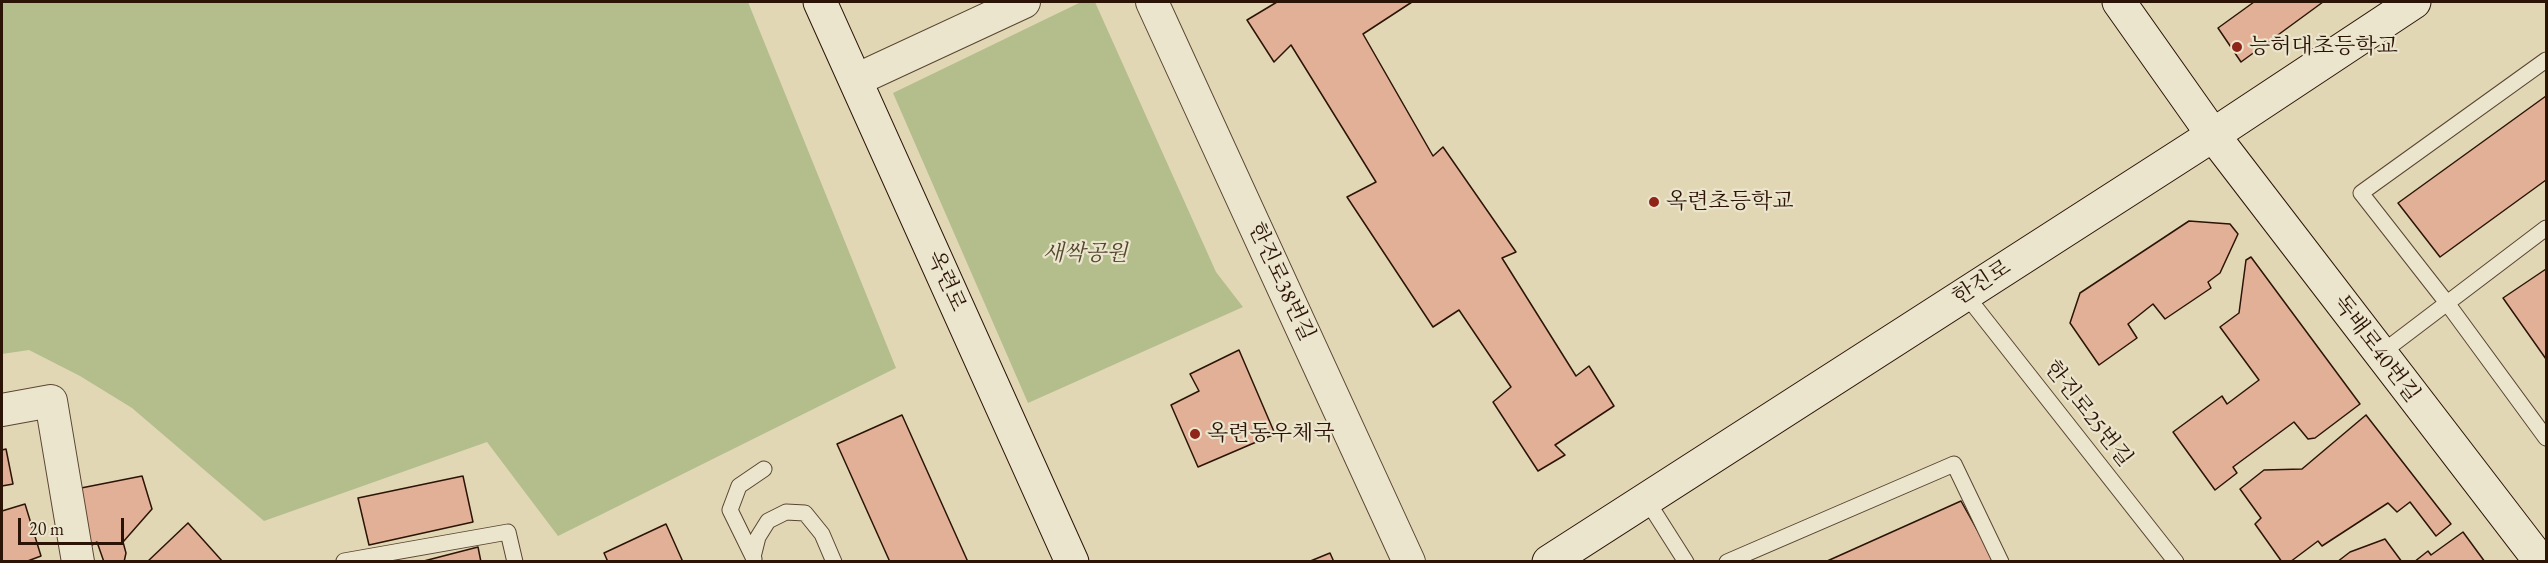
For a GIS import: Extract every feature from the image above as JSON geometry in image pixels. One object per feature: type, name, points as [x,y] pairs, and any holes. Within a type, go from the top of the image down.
[{"type":"street","name":"옥련로","points":[[820,2],[1072,561]]},
{"type":"street","points":[[856,80],[1024,2]]},
{"type":"street","name":"한진로38번길","points":[[1152,2],[1409,561]]},
{"type":"street","name":"독배로40번길","points":[[2119,2],[2213,135],[2541,561]]},
{"type":"street","name":"한진로","points":[[1549,561],[2213,135],[2414,2]]},
{"type":"street","points":[[2,410],[51,401],[78,561]]},
{"type":"lane","points":[[2547,60],[2361,194],[2447,303],[2547,438]]},
{"type":"lane","points":[[2380,354],[2547,228]]},
{"type":"lane","name":"한진로25번길","points":[[1965,294],[2176,561]]},
{"type":"lane","points":[[1727,561],[1954,464],[2001,561]]},
{"type":"lane","points":[[754,559],[730,510],[739,486],[764,469]]},
{"type":"lane","points":[[1646,499],[1686,561]]},
{"type":"lane","points":[[754,559],[758,537],[768,521],[786,512],[805,513],[822,534],[834,561]]},
{"type":"lane","points":[[344,561],[508,532],[515,561]]},
{"type":"green space","points":[[2,2],[748,2],[896,368],[558,536],[487,442],[264,521],[132,408],[80,376],[29,350],[2,354]]},
{"type":"green space","name":"새싹공원","points":[[1081,2],[1095,2],[1216,272],[1243,307],[1028,403],[893,93]]},
{"type":"building","points":[[1277,2],[1412,2],[1363,34],[1433,156],[1443,147],[1516,252],[1502,258],[1576,376],[1589,366],[1614,406],[1555,445],[1565,455],[1538,471],[1493,402],[1511,387],[1459,310],[1433,327],[1347,197],[1376,182],[1291,45],[1274,62],[1247,20]]},
{"type":"building","points":[[2254,2],[2323,2],[2241,62],[2218,28]]},
{"type":"building","points":[[2546,96],[2546,180],[2440,257],[2398,203]]},
{"type":"building","points":[[2189,221],[2230,224],[2238,234],[2220,273],[2208,282],[2211,288],[2165,319],[2153,304],[2128,324],[2137,338],[2099,365],[2070,323],[2080,293]]},
{"type":"building","points":[[2251,257],[2360,404],[2315,438],[2308,439],[2294,422],[2233,467],[2237,473],[2215,490],[2173,432],[2222,396],[2227,404],[2259,380],[2220,327],[2239,313],[2246,260]]},
{"type":"building","points":[[2546,269],[2546,359],[2503,298]]},
{"type":"building","points":[[1239,350],[1275,434],[1198,467],[1171,405],[1199,391],[1190,374]]},
{"type":"building","points":[[902,415],[968,562],[890,562],[837,444]]},
{"type":"building","points":[[2366,415],[2451,524],[2436,536],[2410,502],[2397,512],[2388,503],[2322,546],[2318,541],[2290,562],[2282,562],[2255,524],[2261,518],[2240,489],[2264,470],[2302,469]]},
{"type":"building","points":[[6,449],[13,484],[2,486],[2,450]]},
{"type":"building","points":[[142,476],[152,509],[123,542],[126,553],[124,562],[104,562],[97,542],[87,548],[76,489]]},
{"type":"building","points":[[463,476],[473,522],[369,545],[358,498]]},
{"type":"building","points":[[1961,501],[1995,562],[1825,562]]},
{"type":"building","points":[[25,504],[41,556],[25,562],[2,562],[2,511]]},
{"type":"building","points":[[188,523],[223,562],[147,562]]},
{"type":"building","points":[[666,524],[683,562],[608,562],[604,553]]},
{"type":"building","points":[[2463,532],[2485,562],[2414,562],[2428,551],[2431,555]]},
{"type":"building","points":[[2385,539],[2402,562],[2337,562],[2350,552]]},
{"type":"building","points":[[478,547],[481,562],[420,562]]},
{"type":"building","points":[[1330,553],[1334,562],[1308,562]]},
{"type":"place","name":"능허대초등학교","points":[[2237,47]]},
{"type":"place","name":"옥련초등학교","points":[[1654,202]]},
{"type":"place","name":"옥련동우체국","points":[[1195,434]]}]
